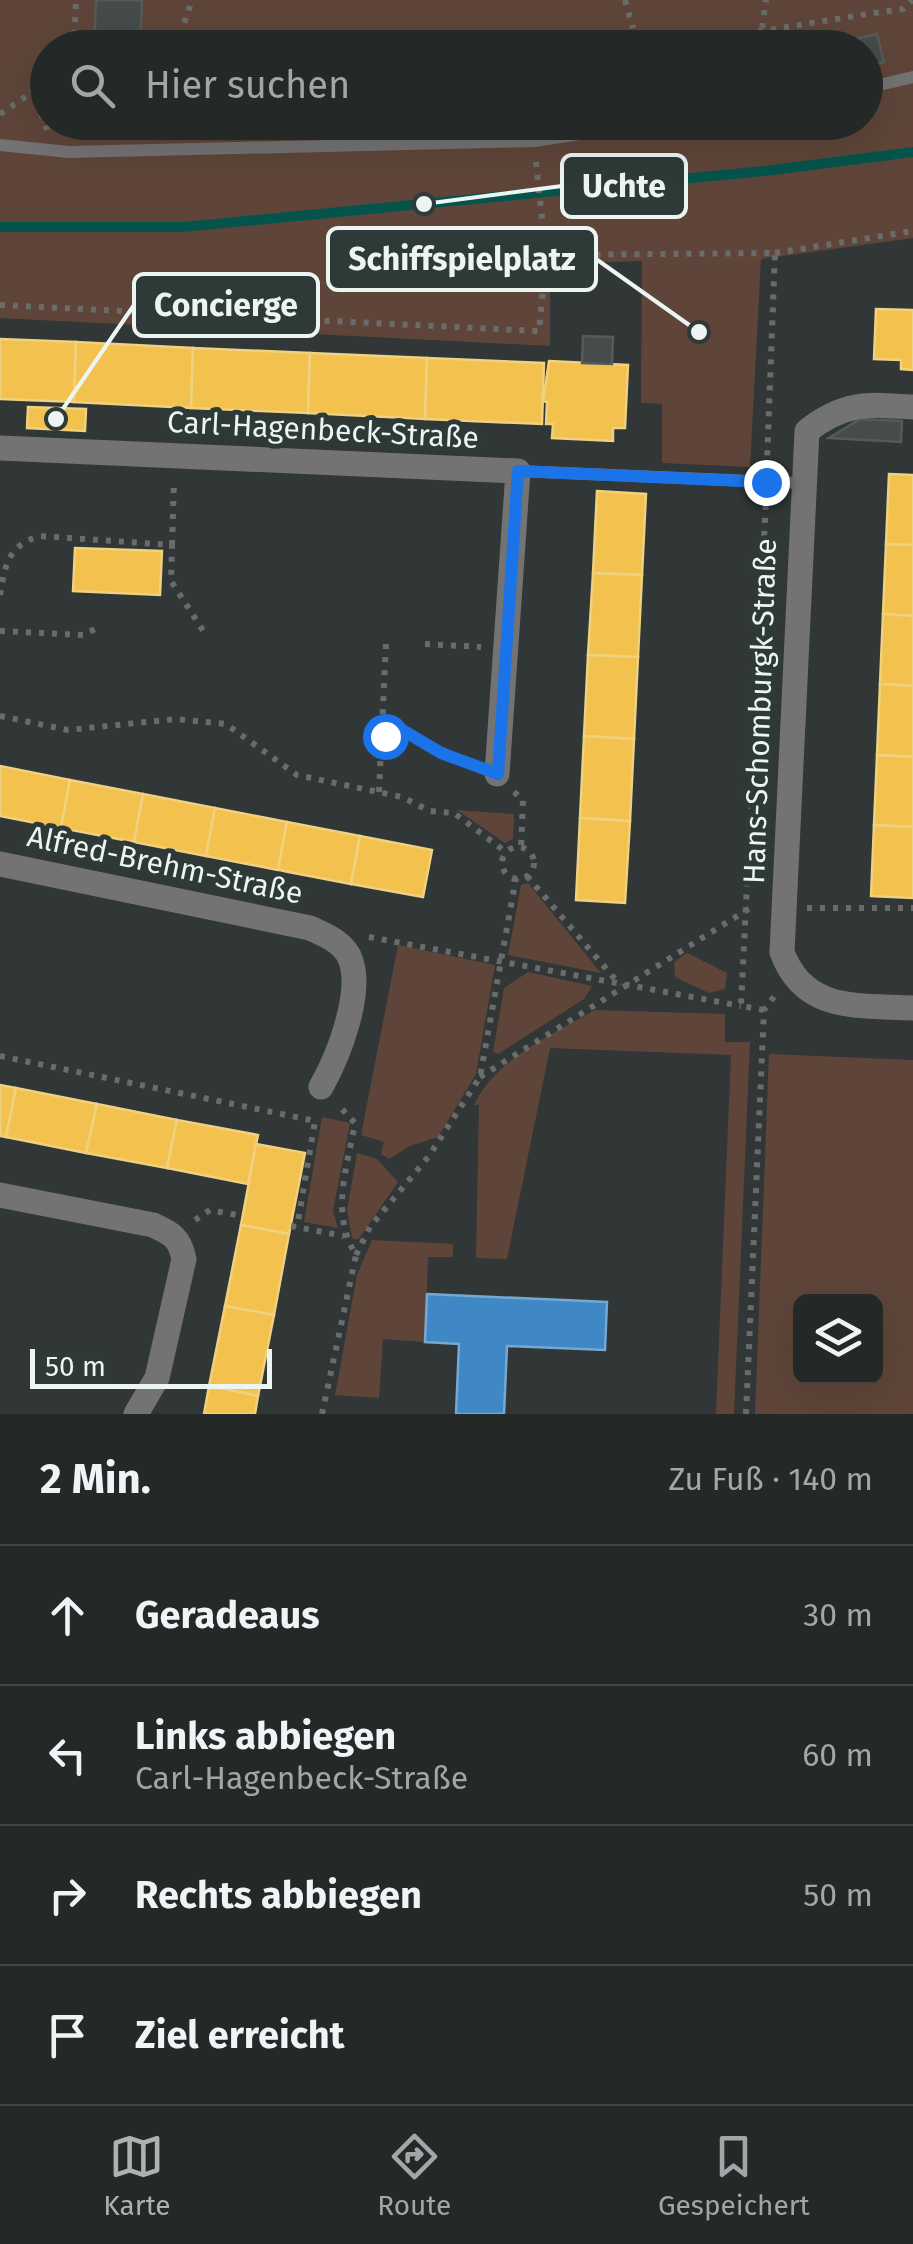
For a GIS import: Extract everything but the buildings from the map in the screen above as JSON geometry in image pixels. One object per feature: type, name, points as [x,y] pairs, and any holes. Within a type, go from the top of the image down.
[{"type":"street","name":"Hans-Schomburgk-Straße","points":[[790,975],[782,952],[807,432],[833,411],[870,404],[913,407]]},
{"type":"street","name":"Carl-Hagenbeck-Straße","points":[[0,448],[518,471],[498,774]]},
{"type":"street","name":"Alfred-Brehm-Straße","points":[[0,864],[310,928],[334,939],[348,955],[354,978],[340,1054],[321,1087]]},
{"type":"street","points":[[790,975],[810,993],[843,1004],[913,1008]]},
{"type":"street","points":[[0,1195],[153,1225],[173,1234],[184,1259],[157,1378],[136,1414]]},
{"type":"lane","points":[[883,84],[913,77]]},
{"type":"lane","points":[[0,145],[54,150],[541,140]]},
{"type":"lane","points":[[518,471],[802,483]]},
{"type":"path","points":[[75,30],[76,0]]},
{"type":"path","points":[[186,30],[192,0]]},
{"type":"path","points":[[762,28],[766,0]]},
{"type":"path","points":[[756,30],[902,9],[912,0]]},
{"type":"path","points":[[0,114],[30,90]]},
{"type":"path","points":[[50,140],[54,150]]},
{"type":"path","points":[[0,305],[540,331],[546,255],[539,219],[535,141]]},
{"type":"path","points":[[546,255],[775,253],[913,232]]},
{"type":"path","points":[[741,1006],[775,253]]},
{"type":"path","points":[[175,456],[171,581],[204,632]]},
{"type":"path","points":[[0,594],[6,559],[26,540],[40,536],[172,545]]},
{"type":"path","points":[[0,631],[83,635],[100,626]]},
{"type":"path","points":[[379,792],[385,736],[380,723],[386,642]]},
{"type":"path","points":[[425,644],[507,649]]},
{"type":"path","points":[[0,716],[68,730],[176,719],[226,724],[297,776],[379,792],[430,812],[454,814],[506,852]]},
{"type":"path","points":[[385,736],[399,728],[441,753],[498,774],[522,800],[521,847],[533,858],[527,876]]},
{"type":"path","points":[[506,852],[521,847]]},
{"type":"path","points":[[506,852],[502,868],[516,878],[527,876]]},
{"type":"path","points":[[527,876],[620,985]]},
{"type":"path","points":[[322,1414],[356,1254],[370,1227],[429,1156],[480,1076],[516,878]]},
{"type":"path","points":[[480,1076],[747,908],[913,908]]},
{"type":"path","points":[[334,939],[378,937],[764,1010]]},
{"type":"path","points":[[746,1414],[764,1010],[790,975]]},
{"type":"path","points":[[0,1056],[315,1121],[294,1227],[344,1236]]},
{"type":"path","points":[[321,1087],[356,1122],[340,1210],[344,1236],[356,1254]]},
{"type":"path","points":[[173,1234],[210,1210],[242,1216]]},
{"type":"shaded area","points":[[0,0],[913,0],[913,238],[761,259],[750,467],[662,463],[662,404],[641,403],[642,261],[550,264],[550,346],[0,318]]},
{"type":"shaded area","points":[[457,810],[514,814],[513,839],[505,843]]},
{"type":"shaded area","points":[[528,883],[601,973],[508,955],[521,885]]},
{"type":"shaded area","points":[[398,945],[495,965],[476,1074],[438,1137],[410,1146],[389,1159],[381,1154],[384,1142],[361,1135]]},
{"type":"shaded area","points":[[687,953],[727,973],[725,989],[709,993],[675,977],[674,962]]},
{"type":"shaded area","points":[[528,972],[592,986],[584,999],[498,1054],[493,1052],[504,988]]},
{"type":"shaded area","points":[[595,1010],[725,1014],[725,1042],[750,1042],[734,1414],[716,1414],[731,1055],[550,1048],[507,1259],[476,1258],[479,1105],[474,1105],[510,1061]]},
{"type":"shaded area","points":[[769,1054],[913,1060],[913,1414],[755,1414]]},
{"type":"shaded area","points":[[322,1117],[350,1123],[333,1211],[338,1228],[304,1222]]},
{"type":"shaded area","points":[[357,1153],[377,1159],[398,1182],[358,1240],[352,1238],[347,1210]]},
{"type":"shaded area","points":[[372,1240],[453,1244],[453,1257],[428,1257],[425,1342],[383,1339],[379,1398],[335,1395],[357,1275]]},
{"type":"waterway","points":[[0,227],[183,227],[765,171],[913,152]]},
{"type":"place","name":"Uchte","points":[[424,204]]},
{"type":"place","name":"Schiffspielplatz","points":[[699,332]]},
{"type":"place","name":"Concierge","points":[[56,419]]},
{"type":"route","points":[[385,736],[399,728],[441,753],[498,774],[518,471],[766,482]]}]
